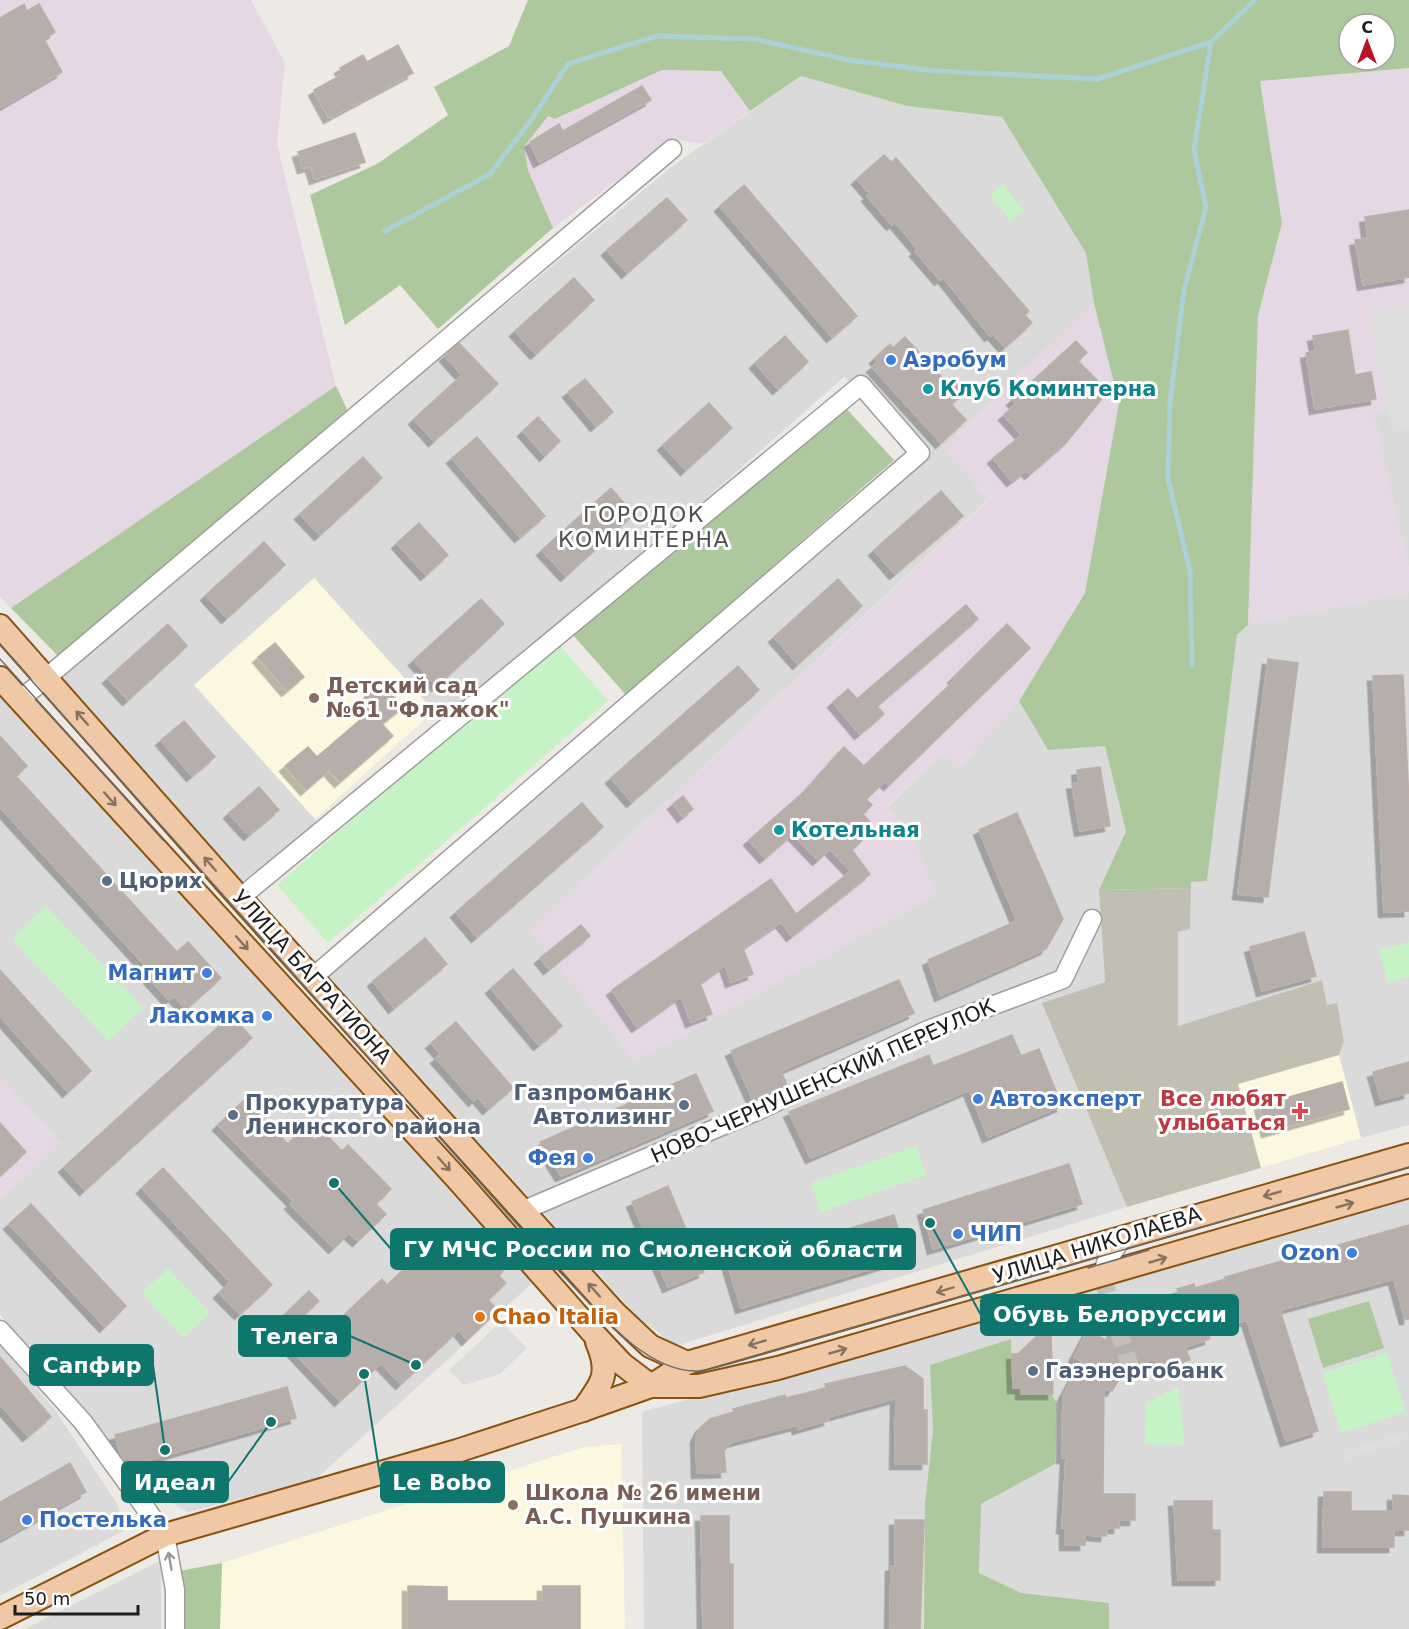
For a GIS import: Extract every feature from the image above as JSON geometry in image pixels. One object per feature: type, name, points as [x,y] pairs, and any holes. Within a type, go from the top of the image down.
[{"type":"main road","name":"УЛИЦА БАГРАТИОНА","points":[[0,626],[240,898],[615,1314],[650,1346],[687,1364]]},
{"type":"main road","name":"УЛИЦА БАГРАТИОНА","points":[[0,678],[460,1182],[593,1333],[642,1380]]},
{"type":"main road","name":"УЛИЦА НИКОЛАЕВА","points":[[0,1618],[165,1535],[457,1451],[583,1410],[642,1380],[687,1364],[1409,1155]]},
{"type":"main road","name":"УЛИЦА НИКОЛАЕВА","points":[[642,1380],[679,1388],[730,1381],[1409,1186]]},
{"type":"main road","points":[[583,1410],[598,1388],[606,1369],[593,1333]]},
{"type":"main road","points":[[642,1380],[650,1346]]},
{"type":"street","points":[[20,700],[45,676],[356,418],[672,148]]},
{"type":"street","points":[[240,898],[861,384],[920,453],[312,978]]},
{"type":"street","name":"НОВО-ЧЕРНУШЕНСКИЙ ПЕРЕУЛОК","points":[[522,1210],[759,1110],[928,1030],[1063,979],[1092,918]]},
{"type":"street","points":[[1102,1276],[1106,1263],[1122,1238]]},
{"type":"street","points":[[0,1330],[82,1422],[165,1535],[175,1590],[175,1629]]},
{"type":"shaded area","points":[[0,0],[251,0],[285,63],[277,144],[336,386],[11,608],[0,597]]},
{"type":"shaded area","points":[[1409,68],[1409,305],[1368,312],[1388,409],[1374,412],[1409,569],[1409,593],[1248,625],[1258,316],[1282,223],[1260,80],[1359,72],[1397,72],[1397,69]]},
{"type":"shaded area","points":[[662,70],[721,71],[750,111],[703,144],[673,139],[553,228],[528,170],[524,147],[549,115],[556,119]]},
{"type":"shaded area","name":"ГОРОДОК КОМИНТЕРНА","points":[[801,76],[907,106],[1002,117],[1087,253],[1094,303],[944,447],[988,499],[530,930],[635,1062],[910,831],[886,808],[942,754],[959,768],[1019,701],[1048,750],[1105,745],[1126,831],[1099,890],[1105,982],[1043,1003],[1127,1207],[675,1346],[637,1316],[322,970],[926,459],[844,377],[450,724],[434,711],[314,578],[195,685],[315,819],[318,827],[245,889],[56,677],[674,165]]},
{"type":"shaded area","points":[[1094,303],[1120,403],[1085,593],[1019,701],[959,768],[942,754],[886,807],[910,831],[937,895],[635,1062],[530,930],[988,500],[943,448]]},
{"type":"shaded area","points":[[1409,305],[1409,428],[1392,431],[1368,312]]},
{"type":"shaded area","points":[[1388,409],[1393,431],[1409,428],[1409,569],[1373,412]]},
{"type":"shaded area","name":"Детский сад №61 \"Флажок\"","points":[[314,578],[434,711],[315,819],[194,685]]},
{"type":"shaded area","points":[[1409,593],[1409,1125],[1361,1138],[1339,1055],[1344,1041],[1337,1004],[1327,1005],[1322,980],[1178,1026],[1178,932],[1190,929],[1191,882],[1207,880],[1237,635],[1248,625]]},
{"type":"shaded area","points":[[0,680],[541,1275],[316,1479],[188,1512],[109,1467],[0,1314],[0,1199],[61,1144],[0,1077]]},
{"type":"shaded area","points":[[1191,888],[1190,929],[1178,932],[1178,1026],[1322,980],[1327,1005],[1337,1003],[1344,1041],[1339,1055],[1238,1084],[1261,1168],[1127,1207],[1042,1003],[1105,982],[1099,890]]},
{"type":"shaded area","name":"Все любят улыбаться","points":[[1339,1055],[1361,1138],[1261,1168],[1238,1084]]},
{"type":"shaded area","points":[[0,1077],[61,1144],[0,1199]]},
{"type":"shaded area","points":[[1409,1198],[1409,1629],[644,1629],[642,1412]]},
{"type":"shaded area","points":[[501,1322],[527,1348],[500,1374],[464,1385],[449,1370]]},
{"type":"shaded area","points":[[0,1345],[55,1410],[118,1505],[123,1531],[0,1596]]},
{"type":"shaded area","points":[[1407,1431],[1409,1440],[1345,1460],[1343,1451]]},
{"type":"shaded area","name":"Школа № 26 имени А.С. Пушкина","points":[[621,1444],[625,1629],[220,1629],[222,1563],[584,1447]]},
{"type":"shaded area","points":[[161,1560],[161,1629],[25,1629]]},
{"type":"green space","points":[[528,0],[1409,0],[1409,68],[1397,69],[1397,12],[1337,12],[1337,72],[1363,72],[1260,81],[1282,223],[1258,316],[1248,625],[1237,635],[1207,881],[1191,882],[1191,888],[1099,890],[1126,831],[1105,746],[1048,750],[1019,701],[1085,593],[1119,403],[1094,303],[1086,253],[1002,117],[907,106],[801,76],[750,111],[721,71],[662,70],[555,119],[548,116],[524,147],[528,170],[553,228],[438,329],[400,285],[345,325],[310,195],[377,164],[448,115],[434,87],[509,46]]},
{"type":"green space","points":[[1003,184],[1023,211],[1010,221],[990,194]]},
{"type":"green space","points":[[336,386],[351,418],[58,656],[11,608]]},
{"type":"green space","points":[[842,404],[894,460],[626,695],[573,635]]},
{"type":"green space","points":[[557,642],[608,701],[328,943],[277,885]]},
{"type":"green space","points":[[46,906],[143,1008],[108,1041],[12,939]]},
{"type":"green space","points":[[1409,942],[1409,977],[1388,983],[1379,950]]},
{"type":"green space","points":[[916,1146],[926,1175],[821,1212],[811,1183]]},
{"type":"green space","points":[[168,1268],[210,1313],[184,1338],[142,1293]]},
{"type":"green space","points":[[1369,1301],[1384,1348],[1323,1368],[1308,1319]]},
{"type":"green space","points":[[1011,1339],[1012,1389],[1020,1389],[1020,1395],[1051,1394],[1057,1403],[1055,1464],[981,1504],[979,1573],[1021,1593],[1109,1603],[1109,1629],[924,1629],[925,1504],[933,1431],[930,1365]]},
{"type":"green space","points":[[1387,1353],[1406,1412],[1341,1433],[1322,1373]]},
{"type":"green space","points":[[1178,1387],[1185,1445],[1145,1444],[1146,1403]]},
{"type":"green space","points":[[222,1563],[220,1629],[181,1629],[179,1571]]},
{"type":"building","points":[[24,4],[27,11],[39,4],[55,32],[44,39],[62,72],[0,108],[0,18]]},
{"type":"building","points":[[398,45],[413,73],[329,118],[314,90],[343,74],[340,68],[363,55],[367,62]]},
{"type":"building","points":[[642,86],[651,100],[539,162],[530,142],[559,124],[563,131]]},
{"type":"building","points":[[355,133],[365,162],[315,179],[311,166],[303,168],[298,152]]},
{"type":"building","points":[[884,155],[891,162],[896,158],[1029,311],[1025,315],[1032,323],[1005,347],[993,334],[990,336],[943,277],[940,280],[915,251],[918,249],[895,222],[892,225],[867,196],[870,194],[857,179]]},
{"type":"building","points":[[744,185],[857,316],[832,337],[720,206]]},
{"type":"building","points":[[667,198],[687,220],[627,273],[607,250]]},
{"type":"building","points":[[1409,210],[1409,277],[1363,285],[1355,240],[1368,238],[1365,217]]},
{"type":"building","points":[[574,278],[594,300],[536,354],[515,331]]},
{"type":"building","points":[[1348,330],[1355,375],[1371,372],[1376,399],[1315,409],[1306,353],[1316,351],[1313,336]]},
{"type":"building","points":[[785,336],[808,362],[778,389],[755,363]]},
{"type":"building","name":"Клуб Коминтерна","points":[[905,337],[951,387],[958,381],[966,391],[951,404],[966,420],[941,443],[872,367],[878,362],[875,358],[890,344],[893,348]]},
{"type":"building","points":[[1076,341],[1087,353],[1078,361],[1108,391],[1066,443],[1030,474],[1027,470],[1012,481],[993,458],[1022,435],[1004,415],[1016,404],[1012,400]]},
{"type":"building","points":[[459,343],[498,384],[434,441],[414,419],[462,375],[445,356]]},
{"type":"building","points":[[585,379],[613,412],[596,426],[568,392]]},
{"type":"building","points":[[709,403],[732,428],[686,470],[663,445]]},
{"type":"building","points":[[538,417],[560,441],[545,456],[523,431]]},
{"type":"building","points":[[477,437],[545,516],[520,537],[452,458]]},
{"type":"building","points":[[363,457],[382,478],[320,535],[300,514]]},
{"type":"building","points":[[611,488],[634,514],[566,576],[542,550]]},
{"type":"building","points":[[941,491],[963,516],[895,574],[874,550]]},
{"type":"building","points":[[419,523],[448,555],[426,575],[397,543]]},
{"type":"building","points":[[264,542],[285,565],[227,618],[206,595]]},
{"type":"building","points":[[838,579],[862,606],[798,664],[774,637]]},
{"type":"building","points":[[481,599],[504,624],[437,686],[414,660]]},
{"type":"building","points":[[966,605],[978,619],[877,706],[884,714],[860,734],[833,702],[848,689],[857,699]]},
{"type":"building","points":[[168,624],[187,646],[128,700],[108,678]]},
{"type":"building","points":[[1007,624],[1030,648],[889,785],[885,781],[866,799],[872,805],[863,814],[872,824],[862,834],[865,837],[852,850],[870,874],[792,936],[781,922],[743,948],[753,974],[731,982],[725,965],[700,983],[712,1014],[691,1022],[681,996],[637,1027],[612,990],[771,879],[796,914],[851,871],[830,849],[818,860],[793,834],[765,858],[749,840],[806,790],[844,747],[864,766],[955,680],[953,678]]},
{"type":"building","points":[[275,643],[304,677],[287,691],[258,657]]},
{"type":"building","points":[[1268,659],[1298,663],[1268,897],[1238,894]]},
{"type":"building","points":[[738,666],[759,690],[632,802],[611,778]]},
{"type":"building","points":[[1403,675],[1409,803],[1409,911],[1384,912],[1373,676]]},
{"type":"building","points":[[381,683],[403,707],[382,724],[393,736],[340,782],[329,770],[306,790],[285,766],[308,747],[317,757],[368,713],[359,702]]},
{"type":"building","points":[[184,721],[215,757],[192,776],[161,740]]},
{"type":"building","points":[[0,736],[27,766],[16,776],[177,952],[188,942],[221,978],[186,1009],[174,996],[169,1000],[149,978],[153,974],[0,807]]},
{"type":"building","points":[[1100,767],[1110,826],[1080,831],[1072,784],[1079,783],[1077,770]]},
{"type":"building","points":[[259,787],[279,810],[249,835],[229,813]]},
{"type":"building","points":[[683,796],[693,809],[683,817],[673,804]]},
{"type":"building","points":[[582,803],[603,827],[477,937],[456,912]]},
{"type":"building","points":[[1017,813],[1063,919],[1046,949],[940,996],[928,960],[1017,921],[979,830]]},
{"type":"building","points":[[581,925],[590,936],[549,969],[540,958]]},
{"type":"building","points":[[1304,932],[1316,976],[1262,991],[1250,947]]},
{"type":"building","points":[[425,938],[447,964],[394,1008],[373,981]]},
{"type":"building","points":[[513,969],[562,1026],[539,1045],[491,988]]},
{"type":"building","points":[[0,970],[91,1071],[68,1092],[0,1016]]},
{"type":"building","points":[[899,980],[914,1013],[781,1071],[787,1085],[753,1100],[731,1051]]},
{"type":"building","points":[[231,1015],[252,1038],[85,1190],[64,1167]]},
{"type":"building","points":[[456,1022],[513,1088],[488,1109],[478,1097],[474,1101],[436,1058],[441,1054],[431,1043]]},
{"type":"building","points":[[1012,1035],[1021,1056],[1039,1049],[1062,1106],[988,1137],[969,1090],[811,1158],[789,1112],[929,1055],[933,1066]]},
{"type":"building","points":[[1409,1062],[1409,1093],[1381,1100],[1373,1072]]},
{"type":"building","points":[[696,1074],[713,1111],[561,1176],[540,1142]]},
{"type":"building","points":[[1342,1082],[1349,1109],[1267,1132],[1260,1105]]},
{"type":"building","points":[[244,1100],[288,1144],[303,1129],[315,1140],[324,1132],[342,1151],[348,1145],[391,1189],[376,1204],[386,1214],[358,1241],[349,1233],[334,1248],[290,1204],[293,1201],[218,1125]]},
{"type":"building","points":[[0,1123],[26,1152],[0,1176]]},
{"type":"building","points":[[1069,1164],[1082,1204],[933,1249],[923,1210]]},
{"type":"building","points":[[163,1168],[272,1285],[240,1314],[219,1293],[230,1282],[142,1188]]},
{"type":"building","points":[[668,1186],[704,1272],[668,1287],[632,1202]]},
{"type":"building","points":[[31,1204],[126,1306],[105,1327],[9,1224]]},
{"type":"building","points":[[894,1215],[907,1258],[741,1308],[728,1265]]},
{"type":"building","points":[[1409,1225],[1409,1319],[1405,1319],[1394,1279],[1280,1310],[1318,1431],[1286,1441],[1247,1320],[1208,1331],[1210,1339],[1185,1347],[1190,1360],[1158,1368],[1155,1359],[1126,1368],[1112,1391],[1104,1388],[1103,1494],[1135,1494],[1135,1520],[1119,1520],[1119,1528],[1107,1528],[1106,1536],[1085,1535],[1085,1545],[1065,1545],[1065,1528],[1062,1528],[1066,1458],[1062,1458],[1063,1396],[1082,1361],[1074,1357],[1088,1331],[1108,1341],[1114,1330],[1155,1317],[1153,1310],[1181,1299],[1177,1289],[1194,1284],[1195,1288],[1225,1279],[1225,1277]]},
{"type":"building","points":[[471,1232],[481,1241],[477,1245],[503,1271],[499,1276],[506,1283],[488,1300],[498,1310],[467,1340],[459,1330],[401,1384],[381,1363],[340,1401],[286,1344],[296,1335],[281,1318],[309,1291],[319,1301],[304,1315],[323,1335],[382,1279],[387,1285],[434,1241],[447,1256]]},
{"type":"building","name":"Газэнергобанк","points":[[1037,1336],[1051,1336],[1053,1394],[1021,1394],[1021,1388],[1013,1388],[1012,1354],[1018,1354]]},
{"type":"building","points":[[0,1357],[51,1417],[28,1436],[0,1404]]},
{"type":"building","points":[[905,1366],[923,1379],[923,1410],[927,1410],[927,1464],[895,1464],[896,1398],[828,1417],[829,1420],[798,1429],[797,1425],[732,1442],[724,1450],[726,1472],[697,1473],[696,1437],[701,1427],[710,1419],[734,1412],[733,1409],[785,1395],[786,1398],[826,1388],[825,1384]]},
{"type":"building","points":[[287,1387],[296,1418],[129,1466],[121,1455],[115,1435]]},
{"type":"building","points":[[70,1463],[86,1492],[0,1540],[0,1502]]},
{"type":"building","points":[[1324,1492],[1351,1492],[1351,1511],[1393,1511],[1393,1495],[1409,1496],[1409,1530],[1394,1530],[1394,1547],[1323,1547]]},
{"type":"building","points":[[1174,1501],[1212,1501],[1212,1530],[1220,1530],[1220,1580],[1178,1580]]},
{"type":"building","points":[[701,1516],[729,1516],[729,1564],[733,1564],[733,1629],[703,1629]]},
{"type":"building","points":[[895,1520],[924,1520],[920,1629],[890,1629],[891,1566],[895,1566]]},
{"type":"building","points":[[408,1586],[447,1587],[447,1601],[543,1601],[543,1586],[580,1586],[580,1629],[408,1629]]},
{"type":"waterway","points":[[385,231],[490,174],[531,120],[568,64],[657,36],[754,39],[849,60],[936,71],[1097,79],[1211,42],[1255,0]]},
{"type":"waterway","points":[[1192,665],[1190,571],[1168,479],[1170,403],[1184,290],[1206,207],[1194,150],[1211,42]]},
{"type":"tunnel","points":[[1102,1276],[1133,1377]]},
{"type":"tram line","points":[[0,645],[555,1267],[601,1316],[637,1348],[677,1368],[701,1371],[729,1364],[1409,1167]]},
{"type":"tram line","points":[[0,659],[163,840]]},
{"type":"tram line","points":[[1088,1268],[1149,1250]]},
{"type":"place","name":"Аэробум","points":[[891,360]]},
{"type":"place","name":"Клуб Коминтерна","points":[[928,389]]},
{"type":"place","name":"Детский сад №61 \"Флажок\"","points":[[314,698]]},
{"type":"place","name":"Котельная","points":[[779,830]]},
{"type":"place","name":"Цюрих","points":[[107,881]]},
{"type":"place","name":"Магнит","points":[[207,973]]},
{"type":"place","name":"Лакомка","points":[[267,1016]]},
{"type":"place","name":"Автоэксперт","points":[[978,1099]]},
{"type":"place","name":"Газпромбанк Автолизинг","points":[[684,1105]]},
{"type":"place","name":"Все любят улыбаться","points":[[1300,1111]]},
{"type":"place","name":"Прокуратура Ленинского района","points":[[233,1115]]},
{"type":"place","name":"Фея","points":[[588,1158]]},
{"type":"place","name":"ГУ МЧС России по Смоленской области","points":[[334,1183]]},
{"type":"place","name":"Обувь Белоруссии","points":[[930,1223]]},
{"type":"place","name":"ЧИП","points":[[958,1234]]},
{"type":"place","name":"Ozon","points":[[1352,1253]]},
{"type":"place","name":"Chao Italia","points":[[480,1317]]},
{"type":"place","name":"Телега","points":[[416,1365]]},
{"type":"place","name":"Газэнергобанк","points":[[1033,1371]]},
{"type":"place","name":"Le Bobo","points":[[364,1374]]},
{"type":"place","name":"Идеал","points":[[271,1422]]},
{"type":"place","name":"Сапфир","points":[[165,1450]]},
{"type":"place","name":"Школа № 26 имени А.С. Пушкина","points":[[513,1505]]},
{"type":"place","name":"Постелька","points":[[27,1520]]},
{"type":"district","name":"ГОРОДОК КОМИНТЕРНА","points":[[644,526]]}]
